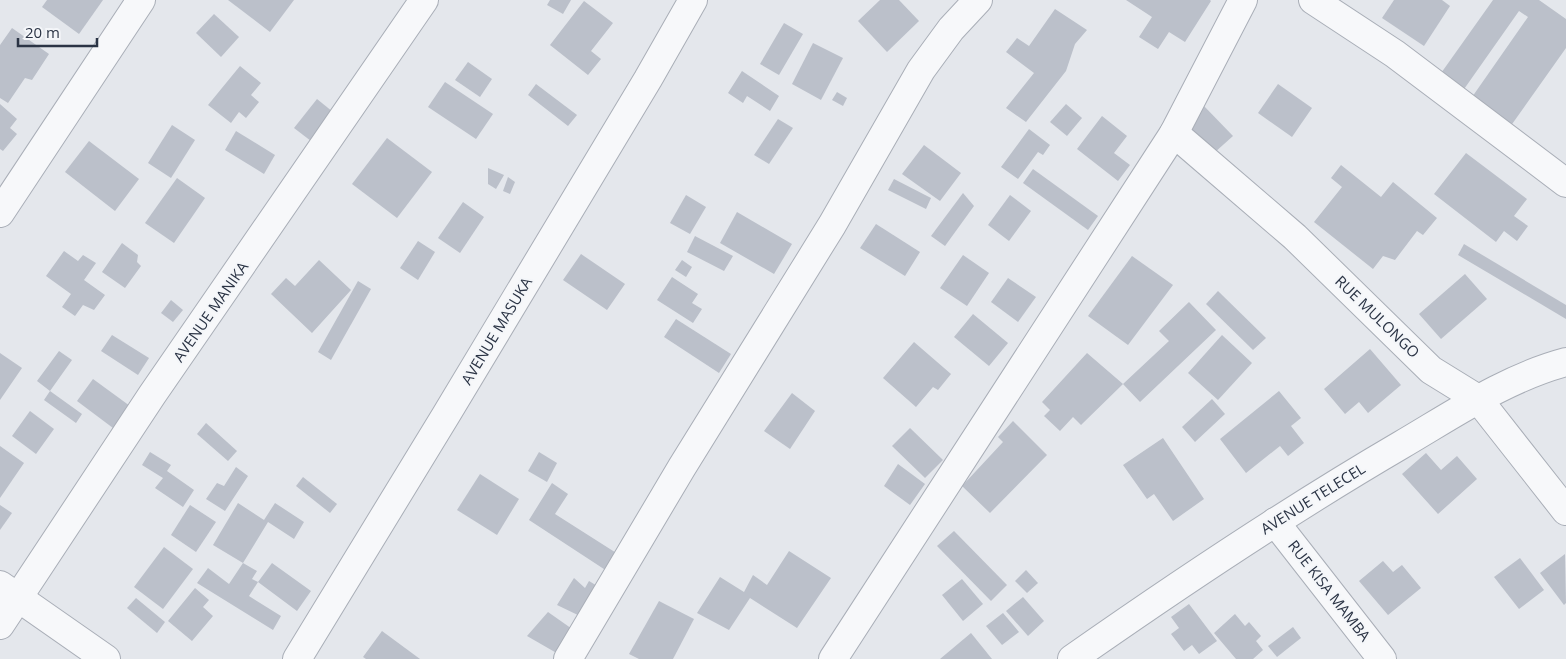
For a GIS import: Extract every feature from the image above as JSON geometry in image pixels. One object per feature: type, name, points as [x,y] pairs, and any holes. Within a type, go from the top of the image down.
[{"type":"street","points":[[0,213],[141,0]]},
{"type":"street","name":"AVENUE MANIKA","points":[[0,625],[9,591],[152,395],[424,0]]},
{"type":"street","name":"AVENUE MASUKA","points":[[296,659],[462,390],[648,79],[693,0]]},
{"type":"street","points":[[568,659],[682,467],[832,225],[921,70],[951,29],[978,0]]},
{"type":"street","points":[[833,659],[1174,133],[1243,0]]},
{"type":"street","points":[[1313,0],[1395,54],[1566,183]]},
{"type":"street","name":"RUE MULONGO","points":[[1174,133],[1294,237],[1431,370],[1478,400],[1566,511]]},
{"type":"street","name":"AVENUE TELECEL","points":[[1072,659],[1275,522],[1358,470],[1478,400],[1539,370],[1566,362]]},
{"type":"street","name":"RUE KISA MAMBA","points":[[1275,522],[1382,659]]},
{"type":"street","points":[[9,591],[106,659]]},
{"type":"building","points":[[47,0],[103,0],[79,34],[42,7]]},
{"type":"building","points":[[228,0],[294,0],[270,32]]},
{"type":"building","points":[[550,0],[571,0],[563,14],[547,5]]},
{"type":"building","points":[[880,0],[899,0],[919,21],[887,52],[858,21]]},
{"type":"building","points":[[1126,0],[1211,1],[1185,42],[1169,32],[1158,49],[1139,37],[1152,17]]},
{"type":"building","points":[[1394,0],[1442,0],[1450,6],[1424,46],[1382,18]]},
{"type":"building","points":[[1493,0],[1539,0],[1566,19],[1566,48],[1510,127],[1470,100],[1528,17],[1519,11],[1462,92],[1439,76]]},
{"type":"building","points":[[584,1],[613,23],[591,51],[601,59],[588,75],[550,45]]},
{"type":"building","points":[[1055,9],[1087,30],[1075,44],[1066,71],[1026,122],[1006,108],[1034,73],[1006,52],[1017,38],[1029,46]]},
{"type":"building","points":[[214,14],[239,37],[221,57],[196,33]]},
{"type":"building","points":[[784,23],[803,34],[779,75],[760,64]]},
{"type":"building","points":[[12,28],[49,54],[32,80],[25,78],[8,103],[0,98],[0,45]]},
{"type":"building","points":[[813,43],[843,58],[821,100],[792,84]]},
{"type":"building","points":[[468,62],[492,79],[480,97],[455,80]]},
{"type":"building","points":[[240,66],[261,83],[251,95],[259,102],[246,118],[239,112],[231,123],[208,105]]},
{"type":"building","points":[[742,71],[779,96],[770,111],[747,96],[743,103],[728,93]]},
{"type":"building","points":[[445,82],[493,114],[476,139],[428,107]]},
{"type":"building","points":[[536,84],[577,115],[568,126],[528,95]]},
{"type":"building","points":[[1278,84],[1312,108],[1292,137],[1258,113]]},
{"type":"building","points":[[837,92],[847,98],[843,106],[832,100]]},
{"type":"building","points":[[317,99],[333,112],[311,141],[294,128]]},
{"type":"building","points":[[0,104],[17,119],[10,128],[17,134],[3,151],[0,149]]},
{"type":"building","points":[[1066,104],[1082,118],[1067,136],[1050,122]]},
{"type":"building","points":[[1203,105],[1233,136],[1214,153],[1185,123]]},
{"type":"building","points":[[1102,116],[1127,136],[1114,153],[1130,165],[1118,181],[1077,149]]},
{"type":"building","points":[[778,119],[793,128],[769,164],[754,155]]},
{"type":"building","points":[[172,125],[195,140],[171,178],[148,163]]},
{"type":"building","points":[[1029,129],[1050,145],[1043,155],[1038,152],[1018,179],[1001,167]]},
{"type":"building","points":[[236,131],[275,155],[264,174],[225,150]]},
{"type":"building","points":[[387,138],[432,172],[397,218],[352,184]]},
{"type":"building","points":[[89,141],[139,179],[115,211],[65,172]]},
{"type":"building","points":[[924,145],[961,173],[940,201],[902,174]]},
{"type":"building","points":[[1466,153],[1527,199],[1514,216],[1528,226],[1517,241],[1504,231],[1496,242],[1434,194]]},
{"type":"building","points":[[1341,165],[1381,197],[1393,182],[1437,218],[1423,235],[1417,231],[1395,260],[1383,256],[1373,269],[1314,222],[1342,187],[1331,178]]},
{"type":"building","points":[[488,168],[504,175],[496,189],[488,184]]},
{"type":"building","points":[[1033,169],[1098,216],[1088,230],[1023,183]]},
{"type":"building","points":[[508,177],[515,182],[510,194],[503,191]]},
{"type":"building","points":[[177,178],[205,198],[174,243],[145,223]]},
{"type":"building","points":[[894,179],[931,198],[926,209],[888,190]]},
{"type":"building","points":[[963,193],[974,206],[945,246],[931,236]]},
{"type":"building","points":[[686,195],[706,207],[690,234],[670,223]]},
{"type":"building","points":[[1010,195],[1031,211],[1009,241],[988,225]]},
{"type":"building","points":[[463,202],[484,217],[460,253],[438,238]]},
{"type":"building","points":[[737,212],[792,244],[774,274],[720,243]]},
{"type":"building","points":[[876,224],[920,252],[905,276],[860,248]]},
{"type":"building","points":[[695,236],[733,256],[724,271],[687,252]]},
{"type":"building","points":[[418,241],[435,252],[418,280],[400,268]]},
{"type":"building","points":[[122,243],[138,255],[137,262],[141,266],[125,288],[102,272]]},
{"type":"building","points":[[1464,244],[1566,305],[1566,319],[1458,255]]},
{"type":"building","points":[[64,251],[78,261],[83,255],[96,263],[84,280],[105,295],[94,310],[83,305],[75,316],[62,307],[71,294],[46,276]]},
{"type":"building","points":[[581,254],[625,284],[607,310],[563,280]]},
{"type":"building","points":[[963,255],[989,273],[967,306],[940,288]]},
{"type":"building","points":[[1132,256],[1173,285],[1128,345],[1088,316]]},
{"type":"building","points":[[319,260],[351,290],[312,333],[271,294],[286,278],[295,286]]},
{"type":"building","points":[[682,260],[692,267],[686,277],[675,270]]},
{"type":"building","points":[[1465,274],[1487,299],[1441,339],[1419,314]]},
{"type":"building","points":[[672,277],[698,294],[692,303],[702,309],[693,323],[657,300]]},
{"type":"building","points":[[1008,278],[1036,297],[1018,322],[991,302]]},
{"type":"building","points":[[358,281],[371,289],[331,360],[318,352]]},
{"type":"building","points":[[1218,291],[1266,338],[1253,350],[1206,304]]},
{"type":"building","points":[[171,300],[183,310],[173,322],[161,313]]},
{"type":"building","points":[[1189,302],[1216,330],[1140,402],[1123,384],[1169,341],[1159,331]]},
{"type":"building","points":[[973,314],[1008,343],[989,366],[954,337]]},
{"type":"building","points":[[676,319],[731,354],[719,373],[664,337]]},
{"type":"building","points":[[112,335],[149,358],[138,375],[101,351]]},
{"type":"building","points":[[1222,335],[1252,363],[1218,400],[1188,373]]},
{"type":"building","points":[[914,342],[951,374],[938,390],[933,387],[916,407],[883,378]]},
{"type":"building","points":[[1370,349],[1401,385],[1368,413],[1359,402],[1345,414],[1324,389]]},
{"type":"building","points":[[59,351],[72,360],[50,391],[37,381]]},
{"type":"building","points":[[0,353],[22,368],[0,400]]},
{"type":"building","points":[[1087,353],[1123,384],[1081,425],[1073,417],[1060,431],[1044,416],[1050,410],[1042,402]]},
{"type":"building","points":[[93,379],[130,406],[113,428],[77,401]]},
{"type":"building","points":[[50,391],[82,414],[76,423],[44,400]]},
{"type":"building","points":[[1279,391],[1301,418],[1291,426],[1304,443],[1288,456],[1280,446],[1246,473],[1220,439]]},
{"type":"building","points":[[792,393],[815,411],[790,449],[764,431]]},
{"type":"building","points":[[1212,399],[1225,414],[1195,442],[1182,427]]},
{"type":"building","points":[[30,411],[54,429],[36,454],[12,436]]},
{"type":"building","points":[[1013,421],[1047,455],[990,513],[962,486],[1003,442],[998,437]]},
{"type":"building","points":[[206,423],[237,451],[228,461],[197,434]]},
{"type":"building","points":[[910,428],[943,460],[925,478],[892,446]]},
{"type":"building","points":[[1163,438],[1204,499],[1173,521],[1154,494],[1147,499],[1123,465]]},
{"type":"building","points":[[0,446],[24,463],[0,498]]},
{"type":"building","points":[[150,452],[171,465],[167,471],[194,490],[183,507],[155,488],[163,478],[142,465]]},
{"type":"building","points":[[539,452],[557,463],[547,482],[528,471]]},
{"type":"building","points":[[1426,453],[1441,470],[1457,456],[1477,479],[1438,514],[1402,474]]},
{"type":"building","points":[[898,464],[925,484],[910,505],[884,486]]},
{"type":"building","points":[[236,467],[248,476],[225,511],[206,499],[217,483],[224,486]]},
{"type":"building","points":[[480,474],[519,499],[497,535],[457,510]]},
{"type":"building","points":[[303,477],[337,504],[330,513],[296,486]]},
{"type":"building","points":[[552,483],[568,494],[555,514],[621,556],[610,573],[529,520]]},
{"type":"building","points":[[238,503],[264,520],[275,503],[304,522],[294,539],[268,522],[243,563],[213,545]]},
{"type":"building","points":[[0,505],[12,513],[0,530]]},
{"type":"building","points":[[190,505],[216,522],[196,552],[171,535]]},
{"type":"building","points":[[954,531],[1007,585],[991,601],[937,546]]},
{"type":"building","points":[[164,547],[193,569],[163,609],[134,587]]},
{"type":"building","points":[[789,551],[831,578],[797,628],[750,598],[729,630],[697,613],[720,577],[744,592],[753,575],[767,585]]},
{"type":"building","points":[[1565,554],[1566,603],[1564,605],[1540,573]]},
{"type":"building","points":[[1520,558],[1544,590],[1519,609],[1494,577]]},
{"type":"building","points":[[1383,561],[1393,572],[1402,565],[1421,588],[1388,615],[1359,581]]},
{"type":"building","points":[[243,563],[257,571],[252,579],[258,582],[249,596],[281,616],[273,630],[197,583],[208,568],[229,584]]},
{"type":"building","points":[[272,563],[311,591],[297,611],[258,582]]},
{"type":"building","points":[[1026,570],[1038,583],[1027,593],[1015,581]]},
{"type":"building","points":[[574,578],[585,588],[589,581],[599,587],[582,617],[557,605]]},
{"type":"building","points":[[962,579],[983,604],[963,621],[942,595]]},
{"type":"building","points":[[195,588],[209,600],[203,607],[213,616],[192,641],[168,621]]},
{"type":"building","points":[[1023,597],[1044,621],[1028,636],[1006,611]]},
{"type":"building","points":[[136,598],[165,622],[157,633],[127,608]]},
{"type":"building","points":[[659,601],[694,619],[673,659],[639,659],[629,654]]},
{"type":"building","points":[[1189,604],[1217,641],[1199,654],[1192,645],[1184,651],[1171,634],[1179,628],[1171,617]]},
{"type":"building","points":[[548,612],[575,631],[560,655],[527,636]]},
{"type":"building","points":[[1003,613],[1019,632],[1002,645],[986,626]]},
{"type":"building","points":[[1235,614],[1245,626],[1249,622],[1261,636],[1256,641],[1263,650],[1253,659],[1236,659],[1214,633]]},
{"type":"building","points":[[1293,627],[1301,638],[1277,657],[1268,646]]},
{"type":"building","points":[[382,631],[420,659],[366,659],[363,657]]},
{"type":"building","points":[[971,633],[992,659],[940,659]]}]
